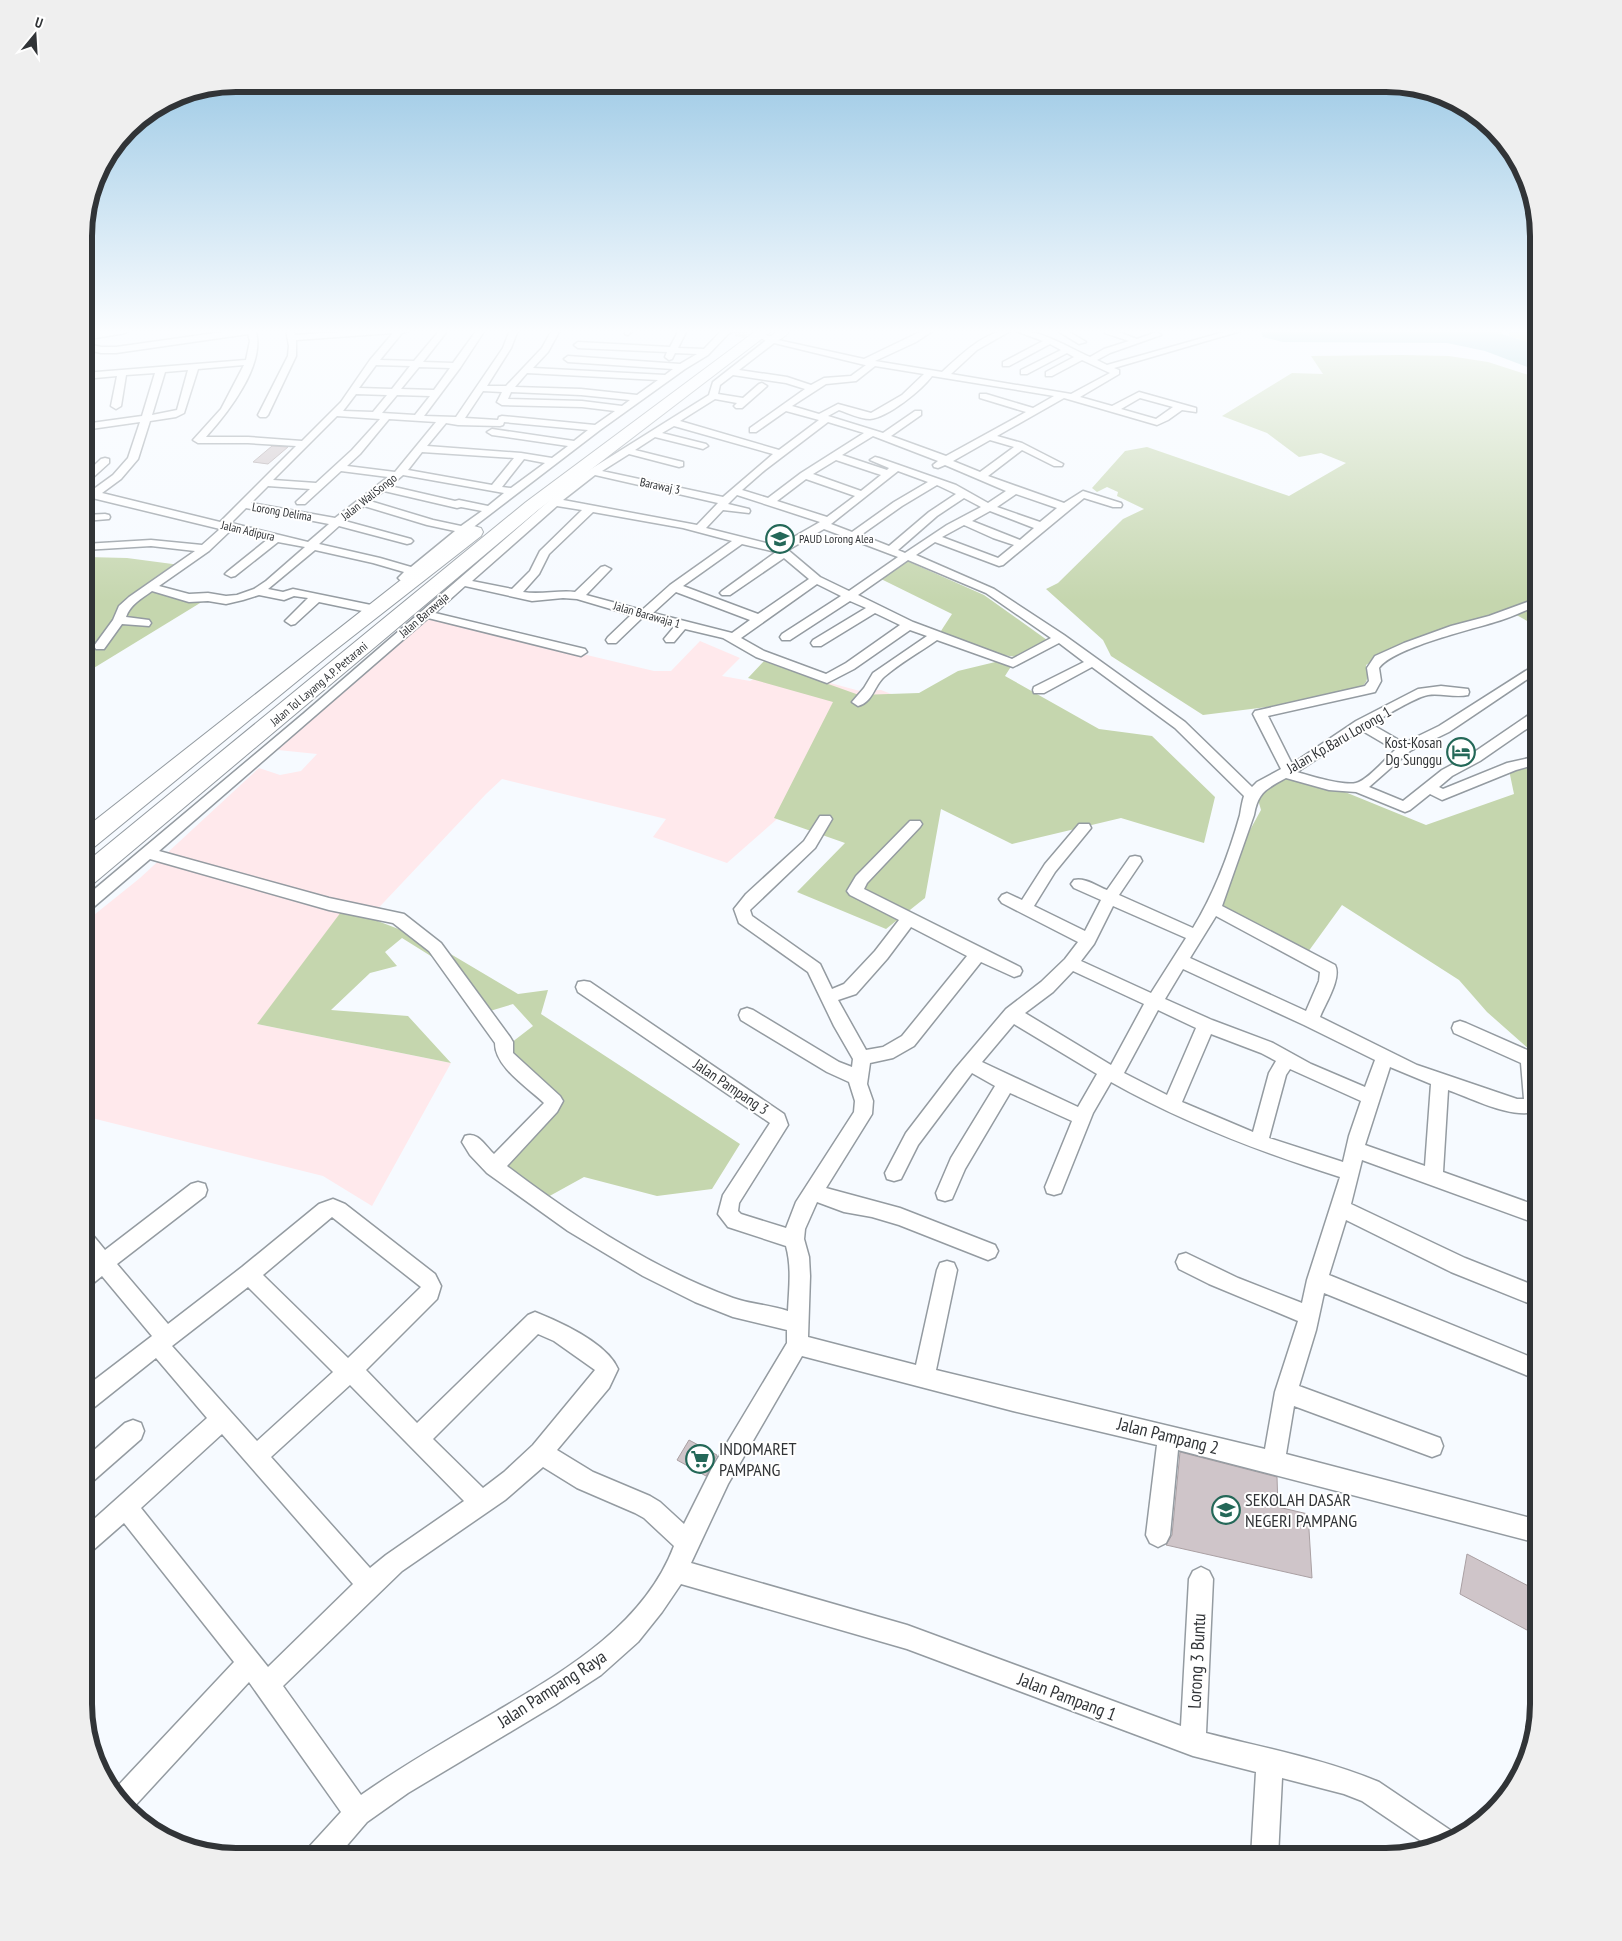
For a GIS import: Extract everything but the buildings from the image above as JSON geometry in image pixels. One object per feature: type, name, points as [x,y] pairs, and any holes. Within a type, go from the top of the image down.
[{"type":"highway","points":[[553,483],[634,421]]},
{"type":"highway","points":[[93,835],[269,692],[304,667],[486,522],[553,483],[644,421]]},
{"type":"highway","name":"Jalan Tol Layang A.P. Pettarani","points":[[93,857],[491,523],[553,483]]},
{"type":"highway","points":[[93,885],[367,654],[491,523]]},
{"type":"highway","name":"Jalan Tol Layang A.P. Pettarani","points":[[93,871],[332,674],[491,523]]},
{"type":"street","points":[[144,423],[154,421]]},
{"type":"street","points":[[215,421],[198,440],[257,426],[304,444]]},
{"type":"street","points":[[257,426],[260,421]]},
{"type":"street","points":[[100,646],[128,604],[149,587],[205,549],[264,483],[327,421]]},
{"type":"street","points":[[301,502],[356,452],[384,421]]},
{"type":"street","name":"Jalan WaliSongo","points":[[312,546],[337,522],[399,473],[421,449],[443,421]]},
{"type":"street","points":[[447,421],[501,421],[597,428]]},
{"type":"street","points":[[471,466],[501,421]]},
{"type":"street","points":[[269,692],[412,571],[514,492],[553,483],[578,444],[608,421]]},
{"type":"street","points":[[753,430],[766,421]]},
{"type":"street","points":[[699,529],[735,491],[820,421]]},
{"type":"street","points":[[832,421],[884,436],[1014,490],[1065,507]]},
{"type":"street","points":[[884,436],[907,421]]},
{"type":"street","points":[[922,475],[945,460],[1019,421]]},
{"type":"street","points":[[672,422],[780,453]]},
{"type":"street","name":"Jalan Barawaja","points":[[93,900],[308,717],[462,582],[553,483],[594,472],[672,422]]},
{"type":"street","points":[[93,491],[127,467],[138,449],[144,423]]},
{"type":"street","points":[[93,426],[144,423],[166,424]]},
{"type":"street","points":[[772,501],[805,475],[872,432]]},
{"type":"street","points":[[654,434],[703,446]]},
{"type":"street","points":[[989,437],[1021,446],[1058,464]]},
{"type":"street","points":[[421,449],[485,444],[578,444]]},
{"type":"street","points":[[485,444],[521,456],[553,483],[591,508],[699,529],[782,551],[816,579],[875,608],[935,636],[1013,663],[1060,638]]},
{"type":"street","points":[[981,476],[1021,446]]},
{"type":"street","points":[[628,451],[679,464]]},
{"type":"street","points":[[495,488],[521,456]]},
{"type":"street","points":[[834,456],[892,471],[922,475],[964,493],[988,507],[1042,527]]},
{"type":"street","points":[[875,460],[892,471]]},
{"type":"street","points":[[93,472],[105,461]]},
{"type":"street","points":[[339,468],[451,477],[479,486],[514,492]]},
{"type":"street","points":[[726,593],[782,551],[826,523],[892,471]]},
{"type":"street","name":"Barawaj 3","points":[[594,472],[744,511]]},
{"type":"street","points":[[805,475],[863,495]]},
{"type":"street","points":[[853,536],[898,504],[937,481]]},
{"type":"street","points":[[264,483],[319,486]]},
{"type":"street","points":[[431,523],[479,486]]},
{"type":"street","points":[[382,487],[458,504],[491,523]]},
{"type":"street","points":[[786,637],[934,538],[1014,490]]},
{"type":"street","points":[[735,491],[772,501],[990,591],[1060,638],[1180,725],[1251,796],[1244,824],[1213,908],[1154,1000],[1111,1075],[1102,1080],[1083,1118],[1054,1187]]},
{"type":"street","points":[[890,551],[933,514],[964,493]]},
{"type":"street","points":[[934,538],[997,563],[1083,494],[1117,505]]},
{"type":"street","name":"Jalan Adipura","points":[[93,495],[124,501],[151,510],[376,560],[412,571]]},
{"type":"street","points":[[362,502],[431,523],[463,530]]},
{"type":"street","name":"Lorong Delima","points":[[245,505],[337,522],[407,541]]},
{"type":"street","points":[[514,594],[535,572],[544,554],[591,508]]},
{"type":"street","points":[[93,517],[105,516]]},
{"type":"street","points":[[964,521],[996,536],[1022,544]]},
{"type":"street","points":[[231,574],[276,538]]},
{"type":"street","points":[[612,640],[674,587],[740,540]]},
{"type":"street","points":[[93,546],[151,543],[205,549]]},
{"type":"street","points":[[149,587],[189,598],[208,597],[226,600],[239,598],[258,591],[270,583],[312,546]]},
{"type":"street","points":[[578,596],[605,569]]},
{"type":"street","points":[[734,637],[816,579]]},
{"type":"street","name":"Jalan Barawaja 1","points":[[462,582],[537,598],[563,594],[578,596],[682,625],[734,637],[760,654],[826,679],[850,666],[909,624]]},
{"type":"street","points":[[674,587],[759,619]]},
{"type":"street","points":[[258,591],[284,596],[295,592],[313,596],[314,599]]},
{"type":"street","points":[[291,621],[314,599],[319,598],[367,608]]},
{"type":"street","points":[[1530,605],[1494,619],[1455,629],[1379,659],[1373,668],[1375,681],[1370,689],[1259,714],[1281,774],[1329,785],[1358,788],[1405,808],[1446,773],[1475,758],[1530,720]]},
{"type":"street","points":[[817,643],[875,608]]},
{"type":"street","points":[[425,614],[581,652]]},
{"type":"street","points":[[119,620],[145,623]]},
{"type":"street","points":[[670,639],[682,625]]},
{"type":"street","points":[[858,702],[870,690],[877,676],[935,636]]},
{"type":"street","points":[[1039,690],[1093,662]]},
{"type":"street","points":[[1358,788],[1384,768],[1404,749],[1436,734],[1530,672]]},
{"type":"street","name":"Jalan Kp.Baru Lorong 1","points":[[1251,796],[1262,785],[1361,724],[1423,692],[1441,690],[1463,692]]},
{"type":"street","points":[[1361,724],[1404,749]]},
{"type":"street","points":[[1424,793],[1442,795],[1512,766],[1530,762]]},
{"type":"street","points":[[798,1334],[799,1257],[794,1239],[798,1219],[812,1192],[863,1114],[864,1101],[858,1084],[862,1058],[814,968],[745,919],[742,912],[744,906],[809,844],[826,819]]},
{"type":"street","points":[[916,824],[862,880],[855,891],[1014,971]]},
{"type":"street","points":[[1025,908],[1050,868],[1084,828]]},
{"type":"street","points":[[148,853],[329,904],[398,918],[435,948],[504,1042],[506,1057],[554,1101],[551,1107],[494,1167]]},
{"type":"street","points":[[894,1173],[912,1139],[970,1064],[1012,1014],[1047,987],[1071,963],[1088,940],[1110,897],[1135,861]]},
{"type":"street","points":[[1079,884],[1194,935]]},
{"type":"street","points":[[1007,899],[1088,940]]},
{"type":"street","points":[[1213,908],[1329,969],[1327,981],[1310,1020]]},
{"type":"street","points":[[828,997],[850,989],[881,955],[908,919]]},
{"type":"street","points":[[862,1058],[887,1053],[908,1041],[978,954]]},
{"type":"street","points":[[1179,960],[1310,1020],[1384,1058],[1440,1081],[1516,1107],[1530,1106]]},
{"type":"street","points":[[1071,963],[1154,1000],[1206,1026],[1267,1048],[1370,1097]]},
{"type":"street","name":"Jalan Pampang 3","points":[[584,987],[778,1119],[777,1129],[730,1201],[728,1214],[735,1221],[794,1239]]},
{"type":"street","points":[[1012,1014],[1111,1075],[1172,1105],[1215,1125],[1259,1142],[1349,1172]]},
{"type":"street","points":[[747,1015],[833,1068],[858,1078]]},
{"type":"street","points":[[1172,1105],[1206,1026]]},
{"type":"street","points":[[1460,1028],[1528,1058],[1530,1062]]},
{"type":"street","points":[[1273,1463],[1286,1392],[1299,1355],[1317,1280],[1349,1181],[1349,1172],[1370,1097],[1384,1058]]},
{"type":"street","points":[[1259,1142],[1278,1073],[1287,1059]]},
{"type":"street","points":[[970,1064],[1006,1083],[1083,1118]]},
{"type":"street","points":[[1433,1177],[1440,1081]]},
{"type":"street","points":[[945,1193],[958,1164],[1006,1083]]},
{"type":"street","name":"Jalan Pampang 2","points":[[470,1142],[494,1167],[595,1238],[674,1281],[730,1307],[798,1334],[924,1377],[1169,1436],[1530,1530]]},
{"type":"street","points":[[1355,1149],[1530,1212]]},
{"type":"street","points":[[92,1271],[198,1190]]},
{"type":"street","points":[[812,1192],[844,1203],[872,1208],[900,1217],[988,1251]]},
{"type":"street","points":[[92,1395],[250,1274],[326,1210],[333,1208],[428,1282],[431,1288],[427,1297],[349,1372],[255,1457]]},
{"type":"street","points":[[1341,1208],[1458,1265],[1530,1294]]},
{"type":"street","points":[[92,1249],[222,1418],[369,1585]]},
{"type":"street","points":[[1186,1262],[1216,1279],[1247,1293],[1308,1315]]},
{"type":"street","points":[[924,1377],[947,1270]]},
{"type":"street","points":[[250,1274],[470,1490],[480,1503]]},
{"type":"street","points":[[1317,1280],[1530,1367]]},
{"type":"street","points":[[267,1685],[394,1563],[513,1480],[541,1452],[601,1380],[607,1368],[603,1363],[561,1334],[535,1322],[417,1440]]},
{"type":"street","name":"Jalan Pampang Raya","points":[[326,1848],[358,1812],[399,1784],[546,1696],[592,1666],[629,1633],[654,1604],[676,1571],[687,1542],[720,1476],[798,1334]]},
{"type":"street","points":[[1286,1392],[1432,1446]]},
{"type":"street","points":[[92,1531],[126,1507],[222,1418]]},
{"type":"street","points":[[92,1467],[133,1431]]},
{"type":"street","points":[[1158,1536],[1169,1436]]},
{"type":"street","points":[[541,1452],[585,1480],[652,1510],[687,1542]]},
{"type":"street","points":[[126,1507],[267,1685],[358,1812]]},
{"type":"street","name":"Jalan Pampang 1","points":[[676,1571],[907,1637],[1136,1723],[1193,1742],[1344,1780],[1370,1791],[1440,1838]]},
{"type":"street","name":"Lorong 3 Buntu","points":[[1193,1742],[1201,1579]]},
{"type":"street","points":[[125,1796],[249,1664]]},
{"type":"street","points":[[1265,1848],[1270,1762]]},
{"type":"shaded area","points":[[427,617],[654,671],[671,671],[700,641],[740,658],[722,676],[750,681],[774,668],[860,691],[881,690],[953,718],[794,804],[727,863],[653,837],[666,819],[502,779],[369,918],[257,1024],[451,1063],[372,1206],[323,1176],[92,1118],[93,916],[140,878],[259,768],[280,775],[301,771],[317,754],[278,750]]},
{"type":"green space","points":[[1234,421],[1530,421],[1530,623],[1511,612],[1388,651],[1366,665],[1366,681],[1363,686],[1355,691],[1267,707],[1203,715],[1111,656],[1103,640],[1046,589],[1058,583],[1123,519],[1144,509],[1117,496],[1118,492],[1107,487],[1097,492],[1092,488],[1125,451],[1147,447],[1289,496],[1346,463],[1321,453],[1299,457],[1267,433]]},
{"type":"green space","points":[[93,557],[127,558],[180,565],[154,583],[205,600],[93,669]]},
{"type":"green space","points":[[905,560],[984,595],[1047,640],[1017,657],[1005,676],[1099,729],[1152,736],[1215,797],[1204,843],[1121,818],[1012,844],[941,809],[925,898],[886,929],[797,892],[845,843],[774,818],[833,702],[748,678],[764,661],[859,695],[919,693],[958,671],[1016,657],[970,650],[939,634],[952,614],[881,579]]},
{"type":"green space","points":[[1530,764],[1530,1050],[1487,1012],[1459,980],[1342,905],[1308,952],[1219,908],[1245,839],[1261,810],[1257,796],[1287,775],[1345,792],[1426,825],[1514,794],[1509,770]]},
{"type":"green space","points":[[344,908],[427,940],[518,994],[548,990],[541,1014],[740,1144],[712,1189],[657,1196],[584,1177],[546,1198],[496,1165],[549,1099],[503,1049],[533,1026],[513,1004],[490,1011],[451,983],[458,973],[402,938],[385,952],[397,966],[370,973],[331,1010],[408,1016],[451,1063],[257,1024]]},
{"type":"place","name":"PAUD Lorong Alea","points":[[780,539]]},
{"type":"place","name":"Kost-Kosan Dg Sunggu","points":[[1461,752]]},
{"type":"place","name":"INDOMARET PAMPANG","points":[[700,1459]]},
{"type":"place","name":"SEKOLAH DASAR NEGERI PAMPANG","points":[[1226,1510]]}]
